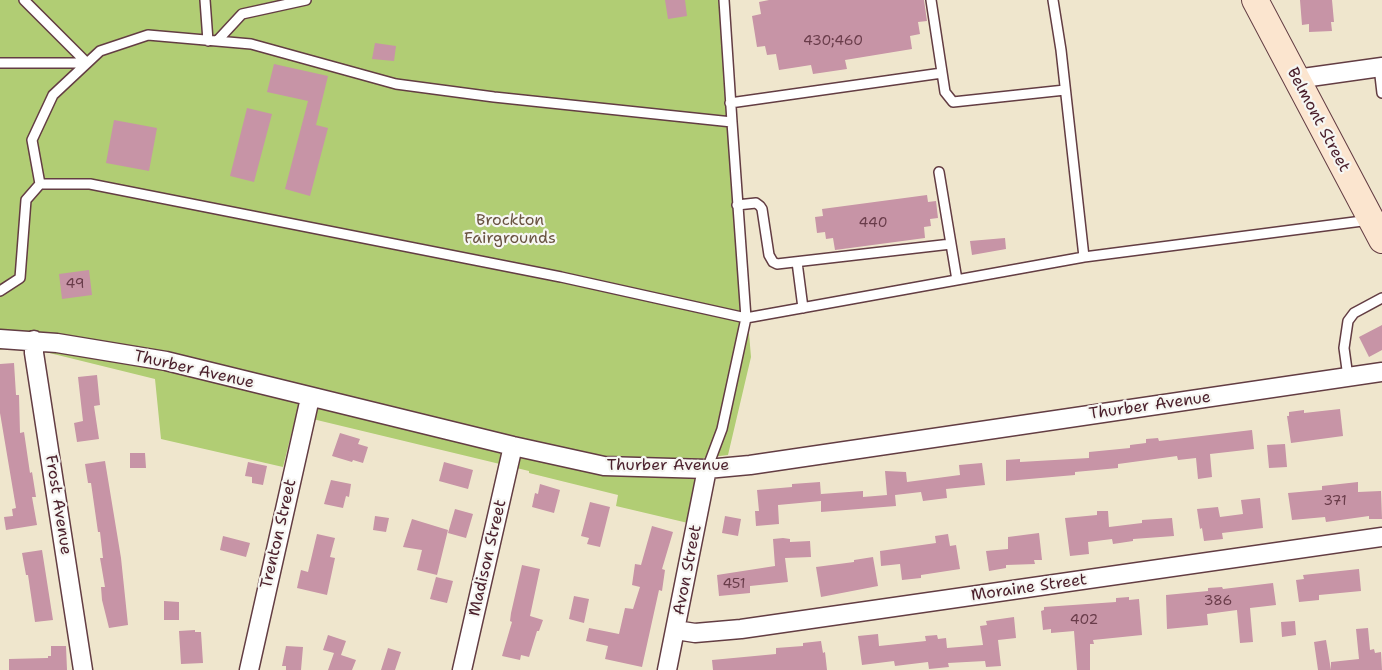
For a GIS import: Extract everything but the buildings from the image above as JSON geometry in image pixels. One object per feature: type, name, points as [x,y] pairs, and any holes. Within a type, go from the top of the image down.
[{"type":"main road","name":"Belmont Street","points":[[1255,0],[1378,226]]},
{"type":"street","points":[[1296,79],[1380,67]]},
{"type":"street","name":"Thurber Avenue","points":[[0,339],[34,340],[166,361],[310,398],[604,466],[707,469],[762,463],[1382,372]]},
{"type":"street","name":"Frost Avenue","points":[[34,340],[34,353],[83,670]]},
{"type":"street","name":"Trenton Street","points":[[249,670],[310,398]]},
{"type":"street","name":"Madison Street","points":[[462,670],[513,446]]},
{"type":"street","name":"Avon Street","points":[[667,670],[707,469]]},
{"type":"street","name":"Moraine Street","points":[[676,630],[695,633],[741,629],[1382,537]]},
{"type":"lane","points":[[24,0],[87,63]]},
{"type":"lane","points":[[205,0],[213,41]]},
{"type":"lane","points":[[213,41],[242,14],[306,0]]},
{"type":"lane","points":[[707,469],[722,429],[746,318],[724,0]]},
{"type":"lane","points":[[931,0],[945,92],[953,102],[1065,90]]},
{"type":"lane","points":[[1053,0],[1084,257]]},
{"type":"lane","points":[[40,184],[32,141],[53,94],[100,51],[148,35],[251,44],[396,84],[494,97],[732,122]]},
{"type":"lane","points":[[0,63],[87,63]]},
{"type":"lane","points":[[1380,67],[1382,91]]},
{"type":"lane","points":[[730,103],[942,73]]},
{"type":"lane","points":[[939,172],[957,280]]},
{"type":"lane","points":[[0,291],[20,278],[26,200],[40,184],[90,184],[549,275],[746,318],[1084,257],[1378,226]]},
{"type":"lane","points":[[737,205],[756,203],[762,209],[769,255],[777,264],[951,244]]},
{"type":"lane","points":[[797,262],[803,308]]},
{"type":"lane","points":[[1348,377],[1344,348],[1348,321],[1354,313],[1382,298]]},
{"type":"green space","name":"Brockton Fairgrounds","points":[[0,0],[721,0],[751,357],[728,455],[703,458],[695,484],[688,523],[616,506],[618,495],[529,473],[529,471],[296,415],[283,467],[161,439],[155,379],[21,346],[0,350]]}]
